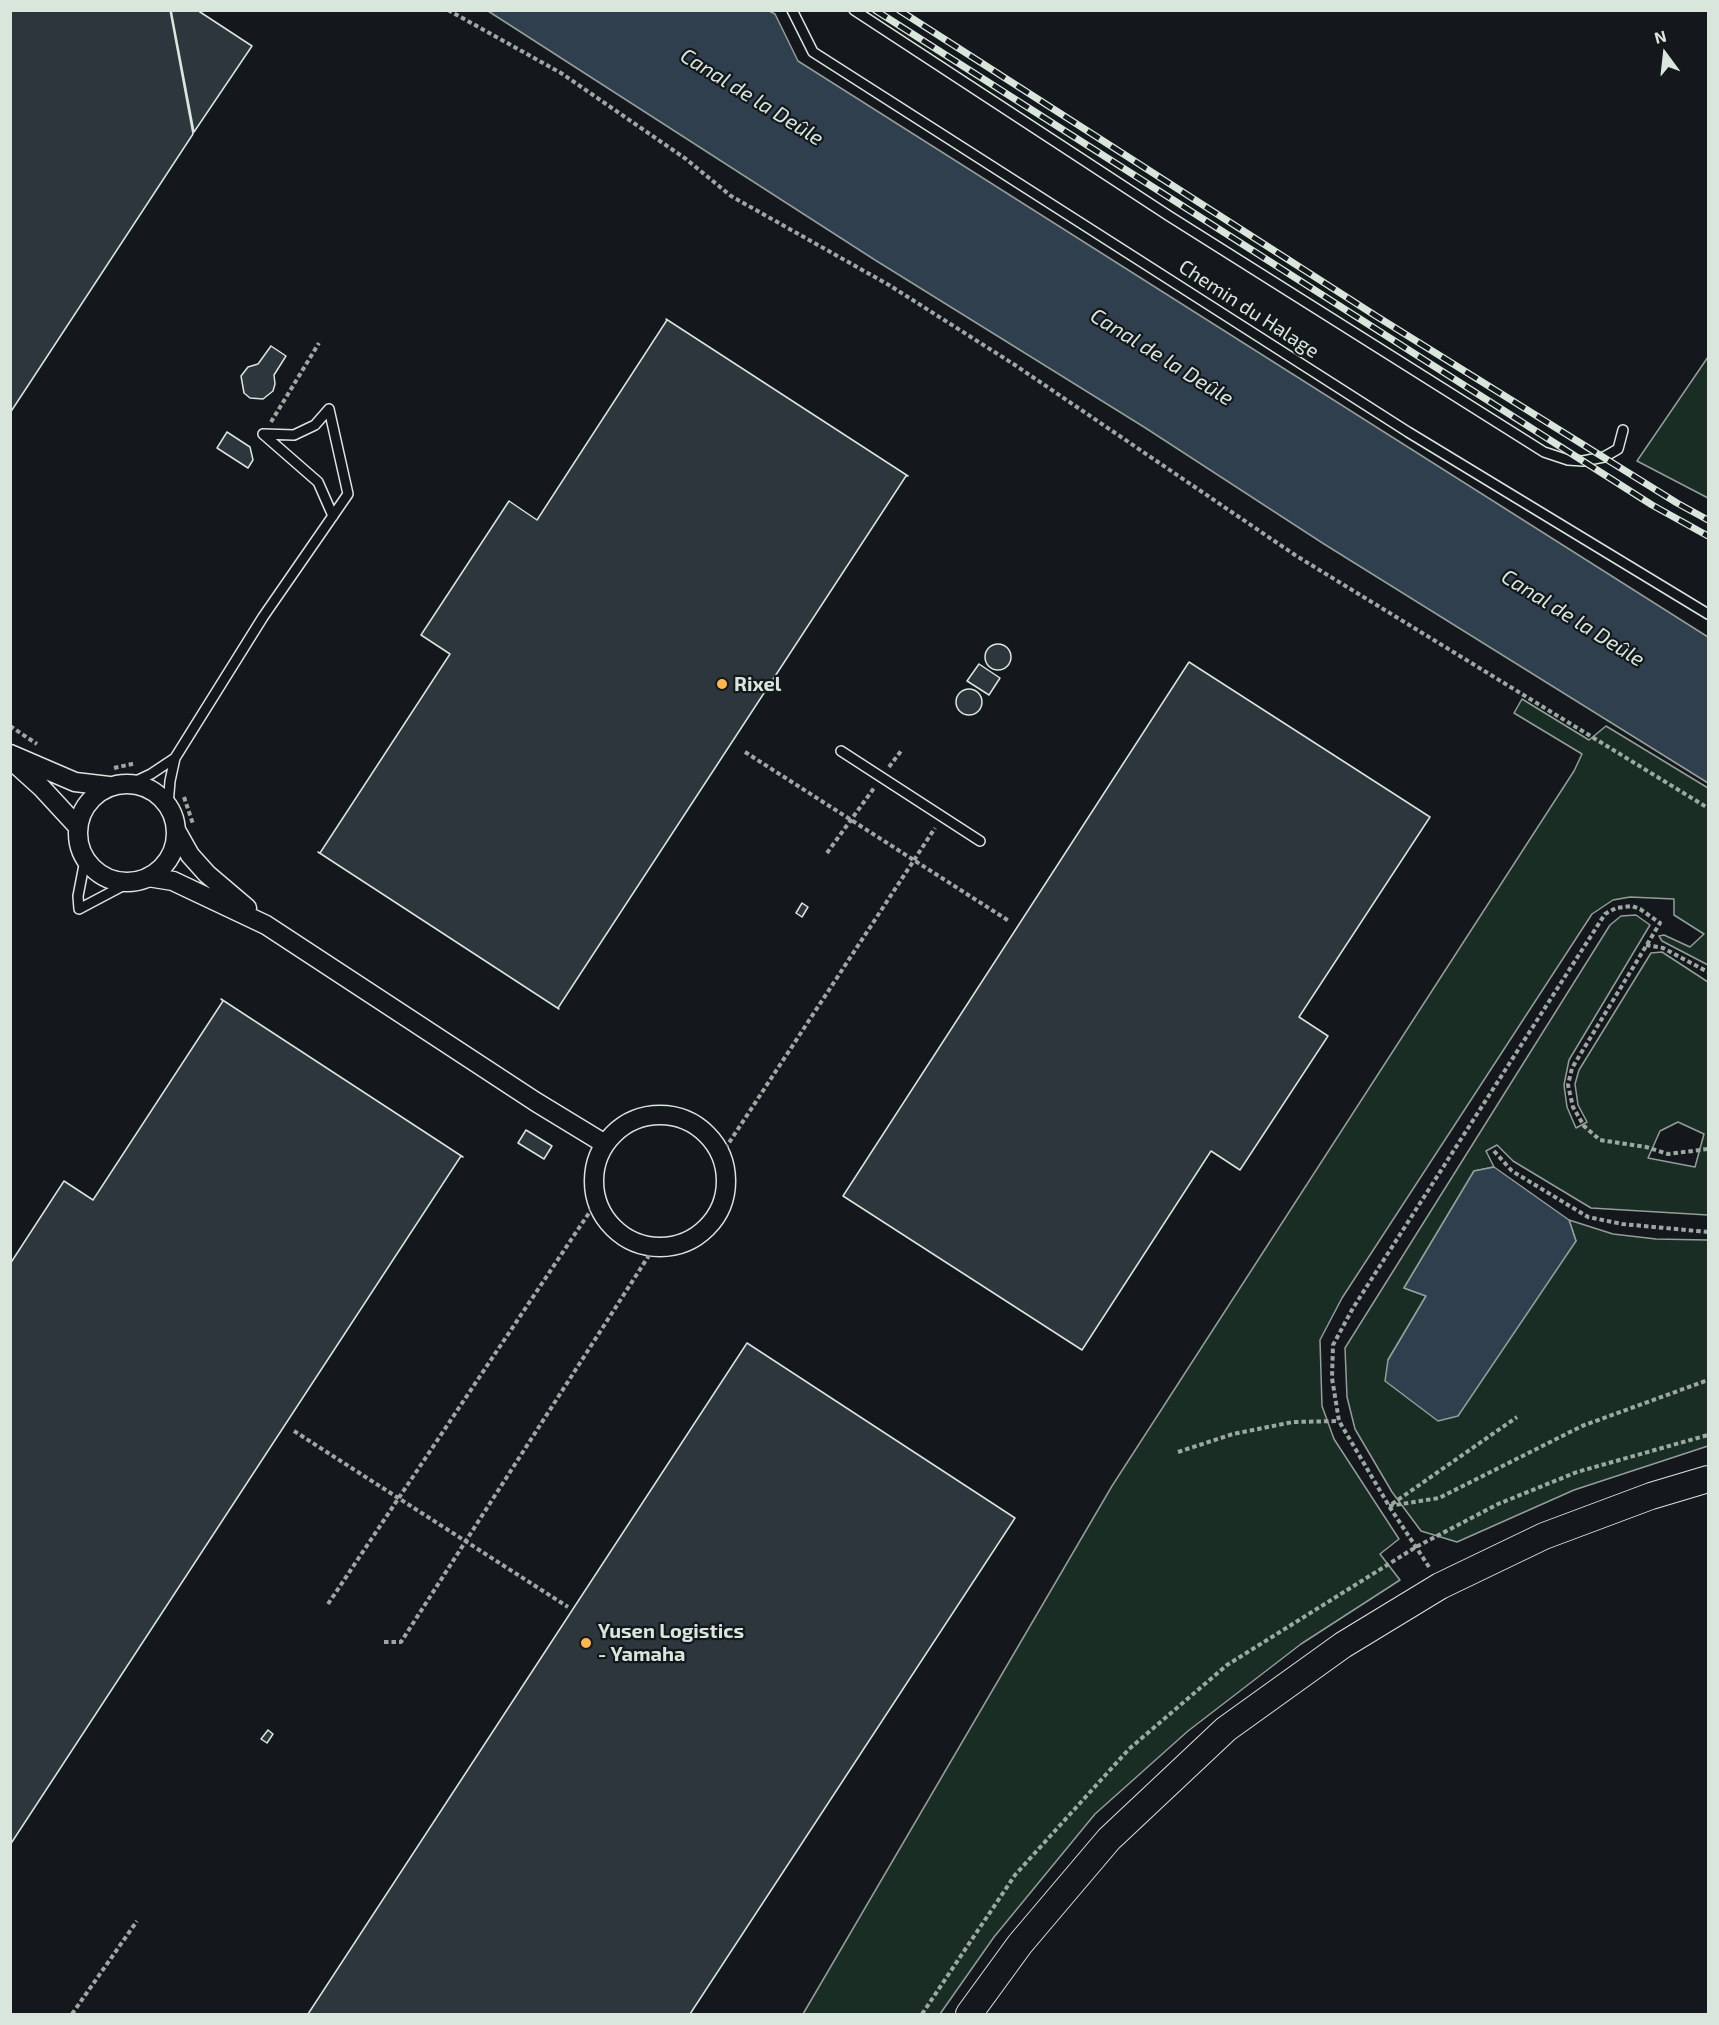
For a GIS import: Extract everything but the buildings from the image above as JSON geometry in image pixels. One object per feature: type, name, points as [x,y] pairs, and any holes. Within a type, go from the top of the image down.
[{"type":"main road","points":[[969,2014],[1020,1944],[1108,1839],[1226,1729],[1343,1645],[1440,1586],[1544,1536],[1651,1496],[1708,1479]]},
{"type":"street","points":[[10,757],[75,782],[109,786],[132,783],[154,791],[168,805],[174,817],[185,829],[190,855],[207,874],[266,925],[536,1102],[605,1144]]},
{"type":"street","points":[[10,757],[78,826]]},
{"type":"street","points":[[109,786],[90,799],[83,809],[78,826],[80,849],[85,860],[101,875],[114,881],[130,882],[148,878],[173,881],[266,925]]},
{"type":"street","points":[[148,878],[162,868],[185,829]]},
{"type":"street","points":[[655,1115],[672,1116],[692,1123],[707,1135],[721,1155],[726,1177],[725,1196],[717,1216],[704,1231],[681,1244],[663,1248],[640,1245],[624,1237],[609,1224],[599,1208],[594,1177],[596,1164],[605,1144],[630,1122],[655,1115]]},
{"type":"lane","name":"Chemin du Halage","points":[[792,10],[813,52],[1408,432],[1708,614]]},
{"type":"lane","points":[[854,10],[1169,216],[1544,452],[1575,460],[1604,457],[1618,448],[1623,430]]},
{"type":"lane","points":[[168,805],[175,758],[264,617],[348,494],[329,409],[315,425],[294,435],[263,434]]},
{"type":"lane","points":[[263,434],[318,482],[333,516]]},
{"type":"lane","points":[[841,751],[980,841]]},
{"type":"lane","points":[[132,783],[175,758]]},
{"type":"lane","points":[[85,860],[78,896],[79,909],[130,882]]},
{"type":"path","points":[[448,10],[561,73],[686,159],[731,196],[889,285],[1015,364],[1295,555],[1708,808]]},
{"type":"path","points":[[263,434],[319,343]]},
{"type":"path","points":[[10,726],[46,749]]},
{"type":"path","points":[[827,853],[901,751]]},
{"type":"path","points":[[745,752],[1010,921]]},
{"type":"path","points":[[113,768],[135,764],[152,755],[175,758]]},
{"type":"path","points":[[184,789],[184,800],[193,819],[185,829]]},
{"type":"path","points":[[721,1155],[942,817]]},
{"type":"path","points":[[1440,1586],[1338,1421],[1332,1378],[1333,1345],[1353,1308],[1605,914],[1616,908],[1632,906],[1659,923],[1572,1068],[1568,1085],[1572,1107],[1584,1126],[1600,1140],[1646,1147],[1668,1154],[1708,1149]]},
{"type":"path","points":[[1646,945],[1663,948],[1708,972]]},
{"type":"path","points":[[1494,1151],[1512,1171],[1588,1217],[1622,1224],[1708,1232]]},
{"type":"path","points":[[328,1604],[597,1201]]},
{"type":"path","points":[[384,1642],[401,1642],[655,1246]]},
{"type":"path","points":[[1389,1506],[1439,1498],[1582,1426],[1708,1380]]},
{"type":"path","points":[[1389,1506],[1517,1417]]},
{"type":"path","points":[[1178,1452],[1233,1434],[1293,1422],[1338,1421]]},
{"type":"path","points":[[294,1431],[568,1607]]},
{"type":"path","points":[[72,2014],[137,1921]]},
{"type":"green space","points":[[1708,357],[1708,498],[1637,461]]},
{"type":"green space","points":[[1522,699],[1589,740],[1606,726],[1708,788],[1708,965],[1662,941],[1659,936],[1664,935],[1690,947],[1704,934],[1674,915],[1674,899],[1630,897],[1613,900],[1592,914],[1342,1298],[1320,1340],[1322,1406],[1334,1439],[1399,1539],[1380,1554],[1400,1580],[1301,1644],[1188,1731],[1095,1814],[994,1937],[940,2014],[803,2014],[1112,1486],[1574,771],[1582,754],[1514,713]]},
{"type":"green space","points":[[1636,915],[1650,925],[1569,1060],[1564,1085],[1567,1107],[1576,1128],[1587,1122],[1578,1105],[1575,1084],[1579,1070],[1651,953],[1662,952],[1708,982],[1708,1215],[1591,1208],[1513,1161],[1497,1145],[1486,1151],[1494,1167],[1474,1171],[1404,1288],[1426,1296],[1388,1360],[1576,1241],[1569,1220],[1613,1234],[1656,1239],[1708,1240],[1708,1446],[1574,1490],[1457,1542],[1421,1531],[1392,1492],[1355,1429],[1347,1397],[1345,1348],[1610,925],[1621,916]],"holes":[[[1678,1122],[1704,1134],[1695,1167],[1648,1158],[1660,1131]]]},
{"type":"water","name":"Canal de la Deûle","points":[[488,11],[769,11],[775,14],[798,61],[1708,637],[1708,783],[875,260]]},
{"type":"water","points":[[1494,1167],[1569,1220],[1576,1241],[1458,1416],[1438,1421],[1385,1381],[1388,1360],[1426,1296],[1404,1288],[1474,1171]]},
{"type":"railway","points":[[875,10],[1652,505],[1708,536]]},
{"type":"railway","points":[[899,10],[1376,316],[1708,520]]},
{"type":"place","name":"Rixel","points":[[722,684]]},
{"type":"place","name":"Yusen Logistics - Yamaha","points":[[586,1643]]}]
